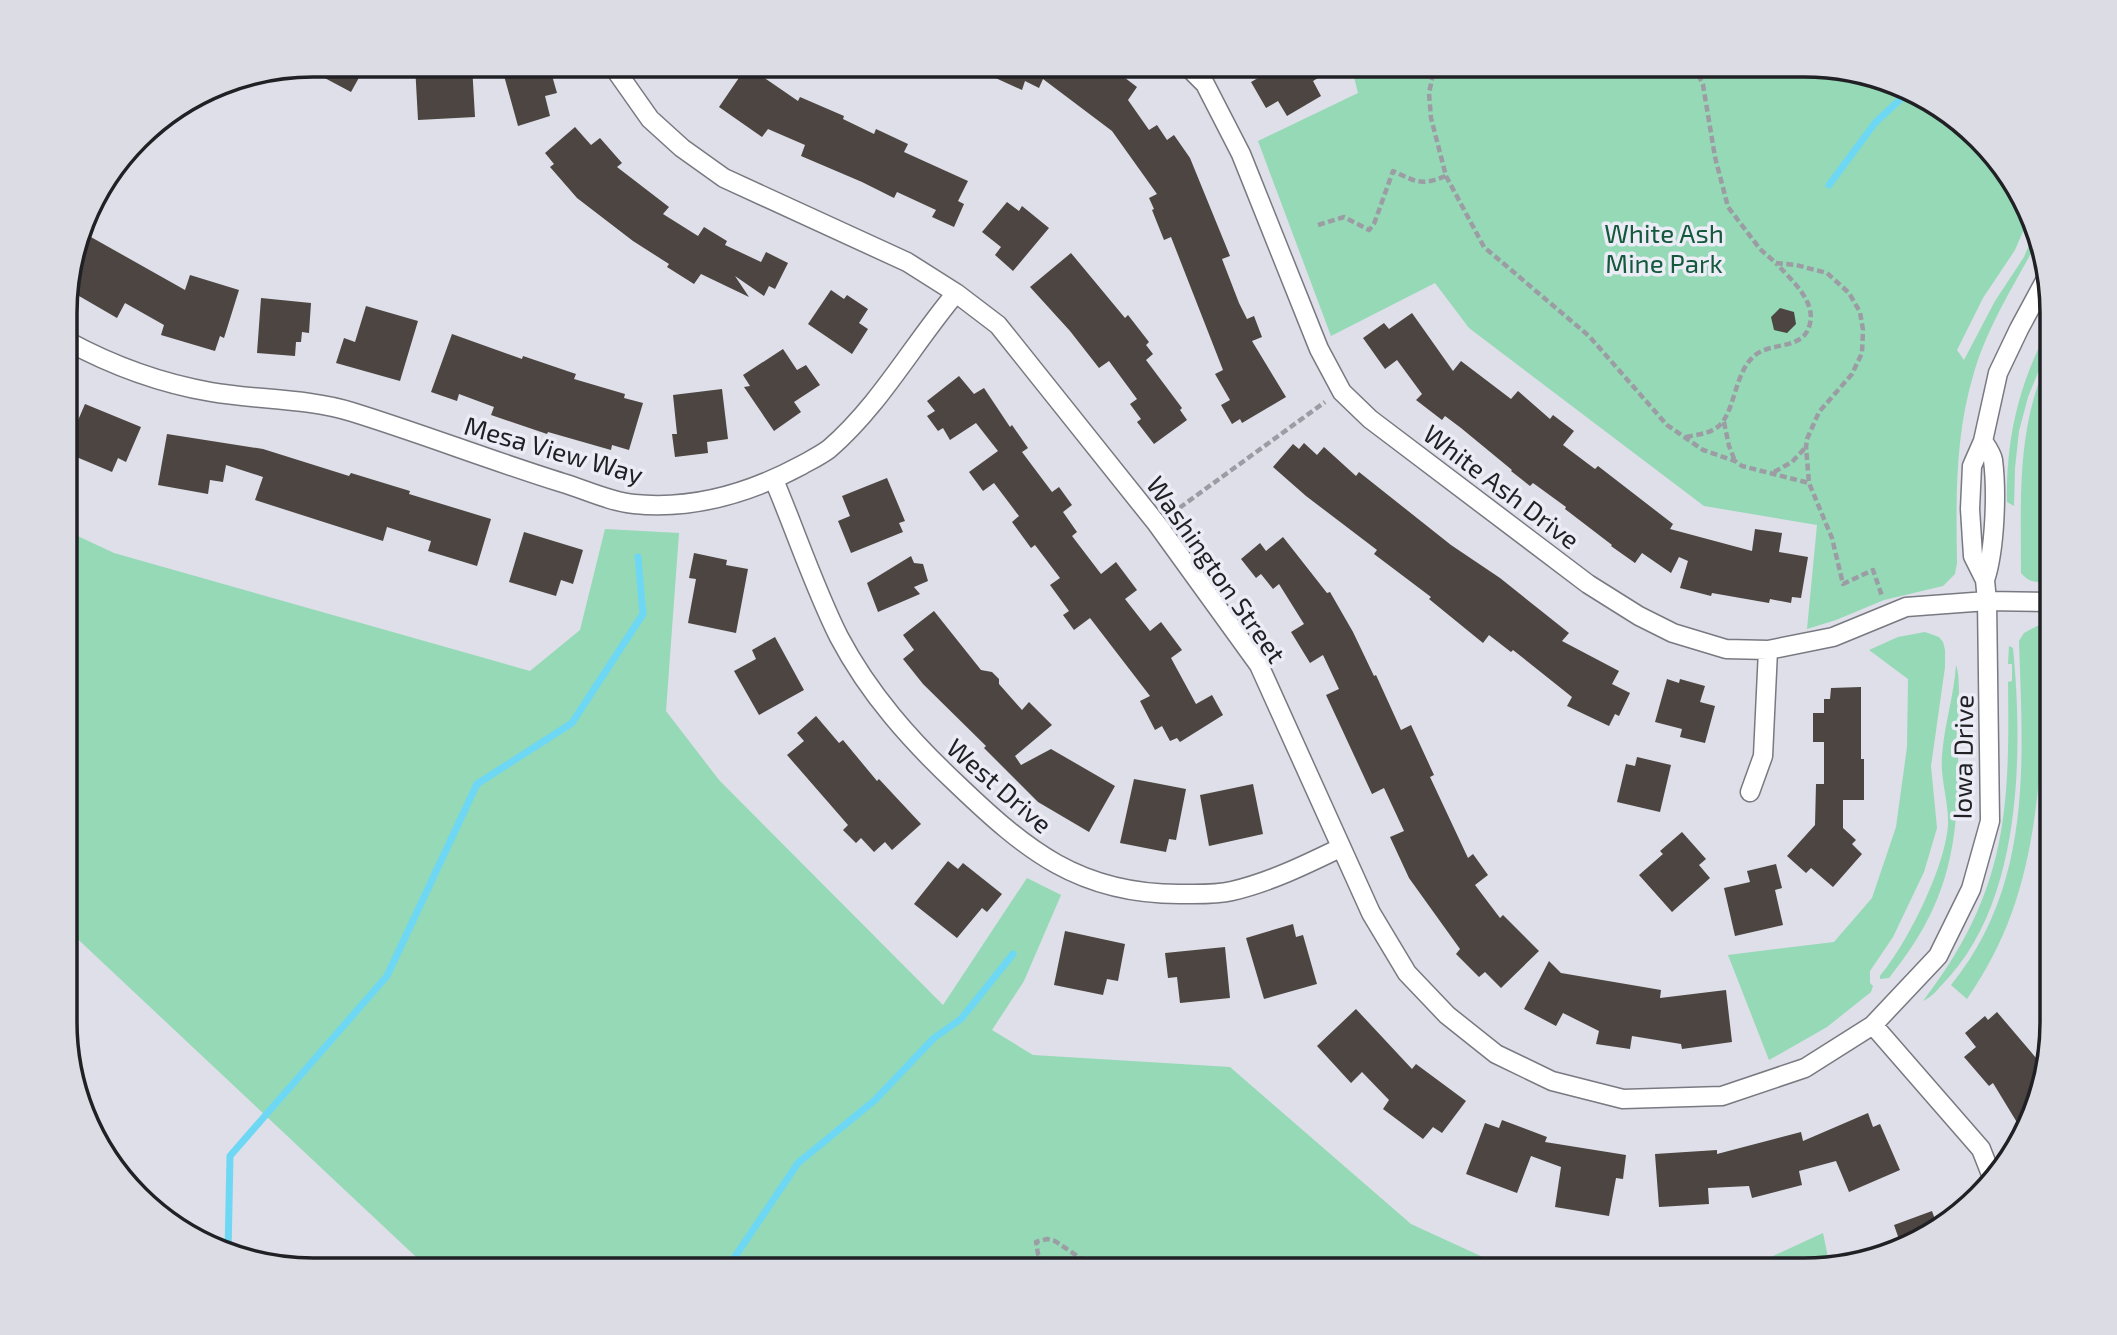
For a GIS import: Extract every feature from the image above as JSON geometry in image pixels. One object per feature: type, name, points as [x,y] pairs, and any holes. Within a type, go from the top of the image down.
[{"type":"street","name":"White Ash Drive","points":[[1198,77],[1205,84],[1241,154],[1319,349],[1342,392],[1370,419],[1588,584],[1639,616],[1673,634],[1726,649],[1768,650],[1833,637],[1906,607],[1987,601],[2039,602]]},
{"type":"street","name":"Washington Street","points":[[621,78],[650,119],[682,148],[724,178],[907,262],[956,293],[998,325],[1157,524],[1259,665],[1371,913],[1407,973],[1447,1015],[1496,1054],[1552,1080],[1623,1099],[1722,1096],[1805,1069],[1873,1025]]},
{"type":"street","name":"Mesa View Way","points":[[77,347],[105,362],[152,379],[212,392],[270,397],[349,411],[495,462],[632,504],[688,504],[727,497],[774,480],[827,451],[865,414],[930,323],[956,293]]},
{"type":"street","name":"Iowa Drive","points":[[1873,1025],[1938,956],[1971,889],[1990,821],[1985,580],[1991,562],[1994,484],[1993,457],[1983,441],[1998,373],[2038,293]]},
{"type":"street","name":"West Drive","points":[[774,480],[839,636],[865,680],[891,717],[930,759],[1005,830],[1031,849],[1057,865],[1103,884],[1152,894],[1198,894],[1230,892],[1274,879],[1340,848]]},
{"type":"street","points":[[1750,792],[1763,756],[1768,650]]},
{"type":"street","points":[[1873,1025],[1981,1149],[1989,1169]]},
{"type":"path","points":[[1432,77],[1429,93],[1431,117],[1446,176],[1484,247],[1589,336],[1667,425],[1703,450],[1742,466],[1809,483]]},
{"type":"path","points":[[1699,77],[1728,207],[1760,249],[1801,290],[1811,318],[1809,330],[1798,341],[1757,353],[1740,374],[1724,422],[1728,446],[1735,461]]},
{"type":"path","points":[[1318,225],[1344,217],[1369,230],[1374,224],[1393,172],[1416,183],[1428,183],[1446,176]]},
{"type":"path","points":[[1776,263],[1826,273],[1849,293],[1860,312],[1863,330],[1862,353],[1852,374],[1819,412],[1807,439],[1809,483],[1832,538],[1843,584],[1873,570],[1884,599]]},
{"type":"path","points":[[1157,524],[1342,392]]},
{"type":"path","points":[[1685,437],[1712,430],[1724,422]]},
{"type":"path","points":[[1773,473],[1792,462],[1806,447]]},
{"type":"path","points":[[1042,1258],[1038,1254],[1036,1242],[1047,1239],[1055,1241],[1079,1257]]},
{"type":"green space","name":"White Ash Mine Park","points":[[1354,77],[1819,78],[1850,82],[1908,101],[1960,136],[2000,182],[2024,229],[2015,250],[1983,298],[1957,350],[1964,360],[2029,245],[2031,253],[1985,342],[1967,399],[1958,468],[1955,574],[1943,586],[1884,600],[1807,629],[1817,525],[1704,506],[1469,328],[1435,283],[1331,336],[1258,141],[1358,93]]},
{"type":"green space","points":[[2039,347],[2039,370],[2019,431],[2014,506],[2007,502],[2009,453],[2017,408]]},
{"type":"green space","points":[[2039,381],[2039,582],[2031,581],[2021,573],[2021,487],[2026,432]]},
{"type":"green space","points":[[605,529],[679,533],[666,711],[719,780],[943,1005],[1027,878],[1061,895],[1024,981],[992,1030],[1033,1055],[1230,1067],[1411,1224],[1483,1257],[417,1258],[77,938],[77,536],[114,553],[530,671],[580,630]]},
{"type":"green space","points":[[2039,626],[2039,779],[2036,809],[2025,867],[2009,921],[1984,973],[1967,999],[1951,985],[1978,946],[1997,906],[2010,864],[2017,820],[2022,732],[2019,641],[2024,633]]},
{"type":"green space","points":[[1925,632],[1939,637],[1943,642],[1945,667],[1931,766],[1937,828],[1924,872],[1893,937],[1870,971],[1870,983],[1873,986],[1871,992],[1827,1027],[1769,1060],[1728,955],[1834,942],[1872,898],[1896,827],[1907,747],[1908,679],[1869,650],[1898,637]]},
{"type":"green space","points":[[2009,646],[2013,648],[2016,688],[2016,775],[2004,864],[1992,905],[1974,943],[1950,976],[1923,1001],[1951,962],[1972,924],[1987,887],[1997,850],[2004,812],[2007,772],[2008,682],[2012,681],[2012,664],[2008,664]]},
{"type":"green space","points":[[1956,665],[1959,686],[1957,799],[1955,831],[1949,860],[1929,918],[1889,978],[1880,979],[1923,905],[1945,843],[1948,816],[1942,756]]},
{"type":"green space","points":[[1823,1233],[1828,1256],[1771,1257]]},
{"type":"building","points":[[1124,77],[1137,87],[1128,100],[1149,130],[1157,125],[1167,140],[1174,135],[1190,158],[1230,256],[1222,259],[1239,303],[1247,319],[1254,316],[1262,337],[1252,341],[1286,397],[1242,423],[1240,419],[1232,424],[1221,405],[1230,400],[1215,374],[1223,370],[1171,237],[1164,240],[1152,210],[1154,209],[1149,198],[1157,194],[1112,131],[1043,79],[1039,88],[1025,81],[1022,90],[995,78]]},
{"type":"building","points":[[1259,77],[1319,77],[1313,81],[1321,96],[1287,116],[1278,101],[1266,108],[1251,82]]},
{"type":"building","points":[[325,78],[359,78],[351,92]]},
{"type":"building","points":[[416,78],[473,78],[475,117],[418,120]]},
{"type":"building","points":[[505,78],[553,78],[557,93],[545,96],[550,116],[518,126]]},
{"type":"building","points":[[739,78],[764,78],[798,101],[800,97],[844,116],[843,119],[874,134],[876,129],[908,144],[904,152],[968,181],[958,201],[964,204],[954,227],[932,217],[936,210],[897,192],[894,198],[801,156],[805,145],[768,129],[762,137],[719,107]]},
{"type":"building","points":[[575,127],[591,145],[600,138],[622,163],[617,167],[669,207],[663,214],[698,236],[704,227],[727,241],[725,245],[761,262],[766,252],[788,263],[775,289],[769,286],[764,296],[735,276],[749,297],[701,274],[694,284],[667,267],[669,264],[633,241],[577,198],[550,167],[554,164],[545,153]]},
{"type":"building","points":[[1007,202],[1019,211],[1022,206],[1049,228],[1013,271],[995,255],[1001,247],[982,232]]},
{"type":"building","points":[[90,237],[185,290],[190,275],[239,290],[224,338],[220,336],[215,351],[161,335],[164,325],[125,303],[117,318],[78,295]]},
{"type":"building","points":[[1071,253],[1125,318],[1128,315],[1149,342],[1146,345],[1153,354],[1146,360],[1182,408],[1180,410],[1187,420],[1154,444],[1137,422],[1141,419],[1130,404],[1137,399],[1109,361],[1099,368],[1030,287]]},
{"type":"building","points":[[831,290],[844,299],[847,295],[868,309],[859,323],[868,329],[852,354],[808,324]]},
{"type":"building","points":[[261,298],[311,303],[309,333],[302,332],[301,342],[296,342],[295,356],[257,353]]},
{"type":"building","points":[[366,306],[418,321],[400,381],[336,363],[344,338],[355,342]]},
{"type":"building","points":[[1780,308],[1794,312],[1796,324],[1787,333],[1774,330],[1771,317]]},
{"type":"building","points":[[1412,313],[1453,371],[1461,361],[1511,399],[1518,391],[1550,419],[1553,415],[1574,431],[1563,445],[1595,469],[1598,466],[1673,524],[1670,529],[1752,551],[1755,529],[1782,533],[1779,552],[1808,557],[1801,598],[1792,597],[1791,603],[1770,599],[1769,603],[1712,593],[1711,596],[1680,588],[1688,561],[1679,557],[1671,573],[1642,553],[1635,563],[1611,546],[1565,509],[1566,507],[1533,483],[1530,486],[1445,416],[1442,420],[1416,400],[1422,394],[1397,360],[1385,369],[1363,338],[1384,323],[1389,329]]},
{"type":"building","points":[[452,334],[522,359],[523,356],[576,374],[574,379],[625,394],[624,398],[643,403],[629,450],[612,445],[611,450],[548,432],[547,434],[491,415],[494,407],[459,394],[457,401],[431,392]]},
{"type":"building","points":[[783,349],[797,370],[806,365],[820,385],[794,402],[801,412],[774,431],[744,387],[750,386],[743,375]]},
{"type":"building","points":[[959,376],[974,394],[984,388],[1028,448],[1022,452],[1052,492],[1059,487],[1072,505],[1063,512],[1077,532],[1072,536],[1101,574],[1116,562],[1137,590],[1125,599],[1150,631],[1161,622],[1182,650],[1171,658],[1196,704],[1212,695],[1223,715],[1180,742],[1177,738],[1170,741],[1162,726],[1155,730],[1140,701],[1150,696],[1090,618],[1074,630],[1063,615],[1069,611],[1050,585],[1060,578],[1035,545],[1031,548],[1012,522],[1019,516],[994,483],[983,491],[969,472],[998,451],[976,423],[950,440],[943,428],[938,431],[927,416],[935,411],[927,401]]},
{"type":"building","points":[[722,389],[728,439],[707,442],[708,453],[675,457],[672,434],[677,434],[673,395]]},
{"type":"building","points":[[85,404],[141,427],[126,462],[118,458],[112,472],[77,457],[77,423]]},
{"type":"building","points":[[167,434],[263,449],[349,476],[351,473],[410,491],[409,494],[491,519],[477,566],[428,551],[431,541],[387,527],[383,541],[255,500],[263,477],[226,465],[223,482],[210,480],[208,494],[158,485]]},
{"type":"building","points":[[1304,443],[1317,455],[1324,447],[1356,476],[1359,472],[1451,545],[1500,578],[1569,633],[1562,641],[1619,671],[1612,684],[1630,693],[1619,716],[1615,714],[1609,726],[1567,706],[1572,697],[1513,650],[1511,652],[1489,635],[1483,643],[1429,599],[1431,597],[1374,554],[1377,550],[1273,467],[1293,444],[1299,449]]},
{"type":"building","points":[[887,478],[905,521],[899,523],[903,532],[851,553],[838,521],[850,516],[842,496]]},
{"type":"building","points":[[524,532],[583,550],[573,584],[561,580],[556,596],[509,582]]},
{"type":"building","points":[[1283,537],[1327,593],[1330,592],[1374,676],[1376,675],[1401,730],[1411,725],[1434,775],[1430,777],[1468,858],[1473,854],[1488,875],[1475,885],[1500,918],[1503,915],[1539,951],[1501,988],[1485,972],[1479,977],[1456,954],[1460,949],[1409,878],[1390,837],[1404,831],[1384,788],[1372,794],[1326,695],[1339,689],[1323,655],[1310,663],[1291,632],[1304,624],[1279,584],[1273,589],[1261,574],[1256,578],[1241,559],[1260,543],[1266,551]]},
{"type":"building","points":[[694,553],[727,560],[726,565],[748,569],[736,633],[688,623],[696,579],[689,578]]},
{"type":"building","points":[[911,556],[914,563],[923,564],[928,581],[914,587],[920,594],[878,612],[867,583]]},
{"type":"building","points":[[934,611],[981,670],[992,672],[1022,710],[1029,702],[1052,725],[1015,756],[1021,765],[1051,749],[1115,786],[1089,832],[1038,802],[923,684],[903,659],[914,650],[903,635]]},
{"type":"building","points":[[775,637],[804,690],[759,715],[734,671],[756,659],[752,650]]},
{"type":"building","points":[[1667,679],[1679,683],[1680,679],[1705,686],[1700,702],[1715,706],[1705,743],[1680,737],[1682,729],[1655,722]]},
{"type":"building","points":[[1861,687],[1864,800],[1843,800],[1843,828],[1856,840],[1852,844],[1862,854],[1833,887],[1811,868],[1806,873],[1787,856],[1815,825],[1816,784],[1824,784],[1824,742],[1813,742],[1813,713],[1824,713],[1824,699],[1830,699],[1831,688]]},
{"type":"building","points":[[816,716],[839,743],[843,740],[877,781],[879,779],[921,824],[892,850],[885,842],[874,852],[861,838],[856,843],[843,830],[848,825],[787,755],[804,741],[797,733]]},
{"type":"building","points":[[1637,757],[1671,765],[1660,812],[1617,802],[1626,764],[1635,766]]},
{"type":"building","points":[[1134,779],[1186,789],[1176,840],[1169,839],[1166,852],[1120,843]]},
{"type":"building","points":[[1253,784],[1263,834],[1209,846],[1200,795]]},
{"type":"building","points":[[1682,832],[1706,859],[1699,865],[1710,878],[1672,912],[1639,875],[1663,854],[1660,851]]},
{"type":"building","points":[[948,861],[958,869],[963,863],[1002,894],[987,912],[982,908],[957,938],[914,904]]},
{"type":"building","points":[[1776,864],[1782,888],[1775,890],[1783,925],[1735,936],[1724,888],[1750,882],[1747,871]]},
{"type":"building","points":[[1293,924],[1296,937],[1303,935],[1317,984],[1264,999],[1246,938]]},
{"type":"building","points":[[1065,931],[1125,944],[1118,981],[1107,979],[1103,995],[1054,985]]},
{"type":"building","points":[[1225,947],[1230,998],[1180,1003],[1177,977],[1168,978],[1165,953]]},
{"type":"building","points":[[1549,961],[1561,973],[1661,990],[1660,998],[1726,990],[1732,1042],[1682,1049],[1681,1044],[1632,1036],[1630,1049],[1596,1044],[1599,1031],[1563,1013],[1556,1026],[1524,1009]]},
{"type":"building","points":[[1356,1009],[1412,1069],[1416,1064],[1466,1101],[1442,1133],[1433,1127],[1423,1139],[1383,1109],[1389,1100],[1362,1072],[1351,1083],[1317,1046]]},
{"type":"building","points":[[1997,1012],[2036,1058],[2027,1098],[2017,1123],[1993,1083],[1989,1086],[1964,1057],[1976,1047],[1965,1033],[1985,1016],[1988,1020]]},
{"type":"building","points":[[1868,1113],[1873,1127],[1880,1124],[1900,1170],[1849,1192],[1836,1161],[1799,1171],[1802,1185],[1752,1198],[1749,1186],[1708,1188],[1709,1204],[1659,1207],[1655,1154],[1717,1150],[1717,1154],[1801,1132],[1803,1141]]},
{"type":"building","points":[[1502,1120],[1547,1137],[1545,1142],[1626,1155],[1623,1179],[1616,1178],[1609,1216],[1555,1207],[1561,1167],[1531,1156],[1517,1193],[1466,1174],[1485,1123],[1499,1128]]},
{"type":"building","points":[[1932,1211],[1934,1218],[1898,1238],[1894,1225]]},
{"type":"waterway","points":[[1829,185],[1875,123],[1901,98]]},
{"type":"waterway","points":[[228,1242],[230,1156],[387,976],[477,784],[572,723],[643,614],[638,557]]},
{"type":"waterway","points":[[734,1258],[798,1163],[875,1100],[934,1038],[961,1019],[1013,954]]}]
